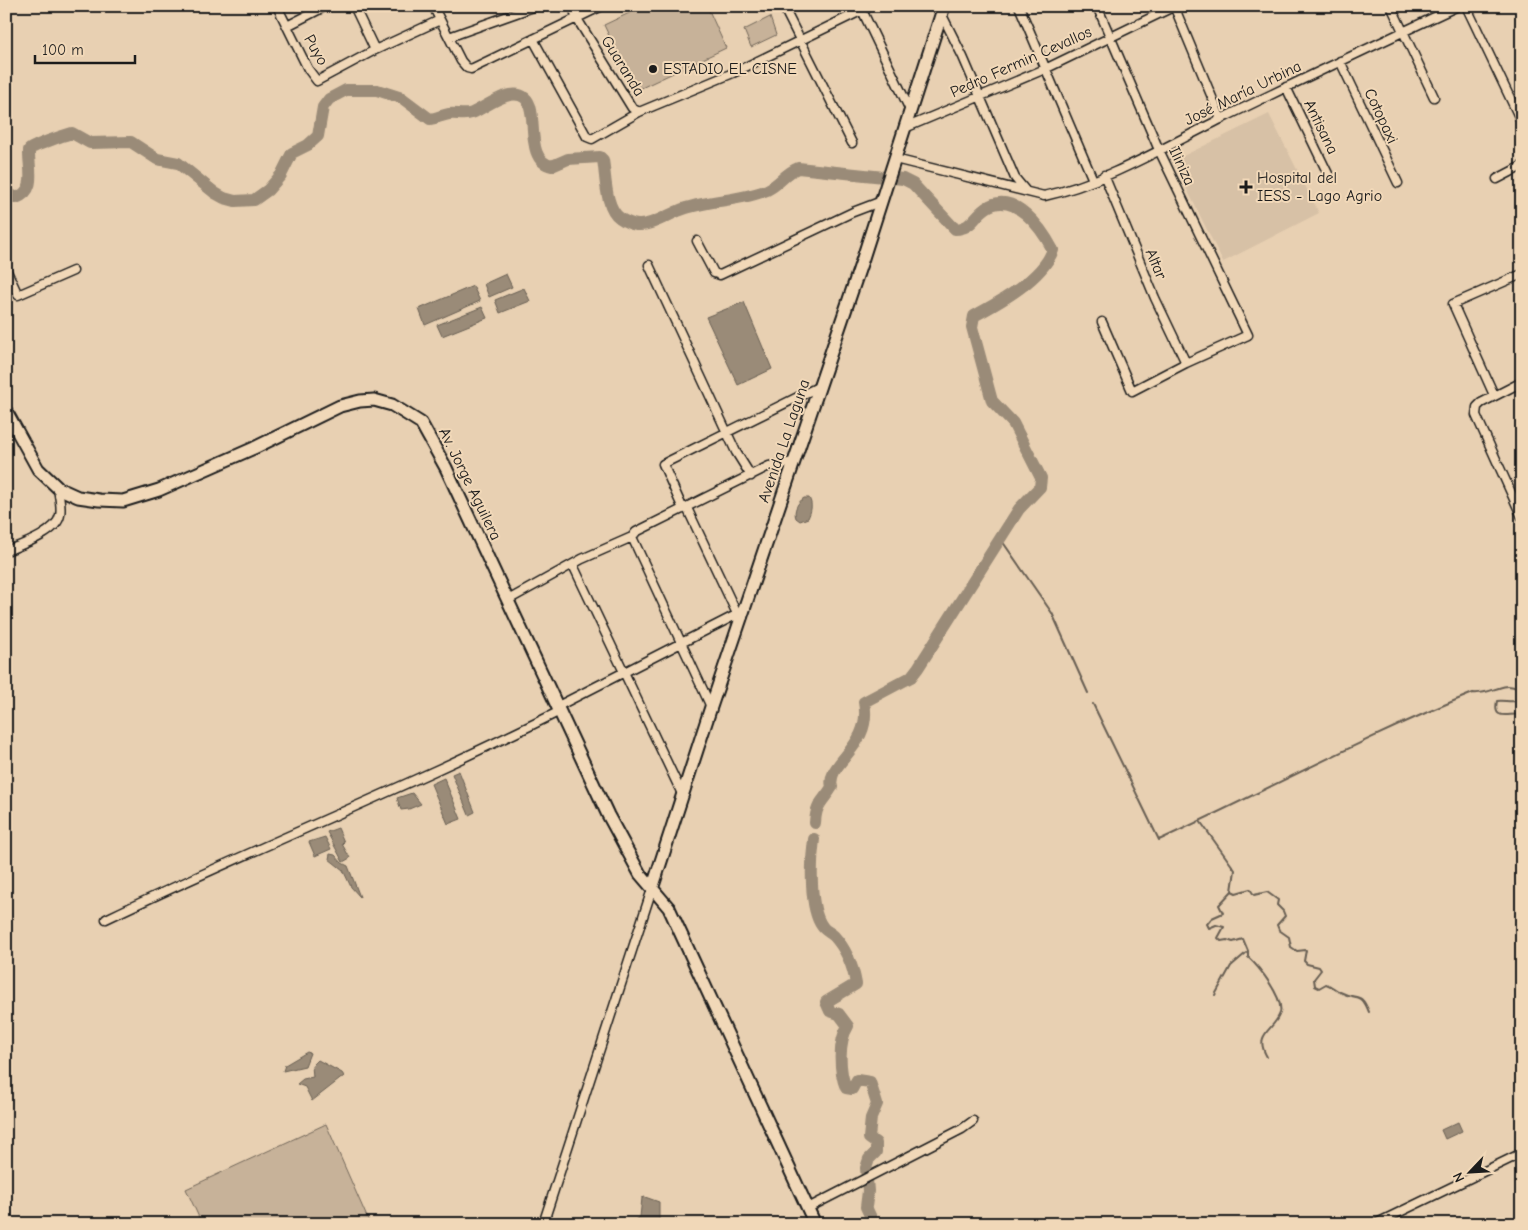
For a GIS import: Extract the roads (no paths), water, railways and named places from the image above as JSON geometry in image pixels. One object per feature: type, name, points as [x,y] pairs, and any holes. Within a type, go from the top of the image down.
[{"type":"street","name":"Puyo","points":[[277,6],[308,69],[317,81],[375,50]]},
{"type":"street","points":[[287,26],[326,6]]},
{"type":"street","points":[[354,6],[375,50],[440,20]]},
{"type":"street","points":[[434,6],[466,68],[470,69],[602,6]]},
{"type":"street","points":[[449,37],[536,6]]},
{"type":"street","name":"Guaranda","points":[[573,6],[576,17],[632,108],[639,112]]},
{"type":"street","points":[[783,6],[852,143]]},
{"type":"street","points":[[533,39],[588,138],[595,139],[639,112],[733,73],[861,8],[871,6]]},
{"type":"street","points":[[1019,6],[1092,180]]},
{"type":"street","name":"Iliniza","points":[[1097,6],[1109,38],[1159,150],[1248,336],[1186,363]]},
{"type":"street","points":[[1174,6],[1221,119]]},
{"type":"street","name":"Pedro Fermin Cevallos","points":[[905,128],[1045,69],[1174,6]]},
{"type":"street","points":[[1391,6],[1434,97]]},
{"type":"street","name":"José María Urbina","points":[[1025,190],[1044,196],[1062,192],[1104,175],[1458,6]]},
{"type":"street","points":[[1466,6],[1522,123]]},
{"type":"street","points":[[861,8],[910,110]]},
{"type":"street","points":[[943,11],[1015,178],[1025,190]]},
{"type":"street","name":"Avenida La Laguna","points":[[653,886],[740,616],[820,386],[943,11]]},
{"type":"street","name":"Cotopaxi","points":[[1340,61],[1398,182]]},
{"type":"street","name":"Antisana","points":[[1286,87],[1330,178]]},
{"type":"street","points":[[894,163],[1025,190]]},
{"type":"street","points":[[1497,179],[1522,166]]},
{"type":"street","name":"Altar","points":[[1104,175],[1156,298],[1186,363]]},
{"type":"street","points":[[697,241],[714,273],[720,275],[883,196]]},
{"type":"street","points":[[649,265],[736,452],[751,476]]},
{"type":"street","points":[[6,269],[18,296],[73,271]]},
{"type":"street","points":[[1494,395],[1453,304],[1522,274]]},
{"type":"street","points":[[1102,322],[1132,391],[1186,363]]},
{"type":"street","points":[[1522,382],[1494,395],[1481,403],[1476,409],[1478,422],[1518,499],[1522,516]]},
{"type":"street","points":[[106,919],[302,829],[476,753],[625,673],[740,616],[663,464],[820,386]]},
{"type":"street","name":"Av. Jorge Aguilera","points":[[6,411],[26,452],[38,468],[58,488],[78,497],[123,501],[137,498],[254,448],[340,406],[374,400],[404,410],[421,423],[433,441],[608,815],[640,874],[653,886],[669,908],[815,1224]]},
{"type":"street","points":[[508,600],[573,565],[632,537],[636,532],[769,466],[794,462]]},
{"type":"street","points":[[6,551],[36,538],[55,526],[61,512],[58,488]]},
{"type":"street","points":[[632,537],[711,707]]},
{"type":"street","points":[[573,565],[683,796]]},
{"type":"street","points":[[543,1224],[653,886]]},
{"type":"street","points":[[808,1208],[962,1129],[974,1121]]},
{"type":"street","points":[[1374,1224],[1522,1153]]},
{"type":"waterway","points":[[6,192],[16,198],[27,190],[30,184],[29,150],[31,148],[72,133],[90,143],[131,142],[157,159],[178,163],[224,198],[235,201],[254,200],[268,190],[281,175],[292,153],[308,145],[318,136],[323,107],[329,99],[346,90],[377,90],[402,98],[430,119],[449,114],[469,114],[506,96],[519,95],[525,98],[531,113],[535,145],[538,155],[543,162],[552,166],[568,159],[600,157],[603,160],[611,207],[620,218],[636,225],[653,222],[700,204],[756,194],[772,188],[789,173],[798,168],[903,179],[913,184],[955,229],[965,227],[982,211],[996,203],[1017,207],[1026,214],[1042,232],[1053,250],[1048,261],[1040,271],[1019,289],[974,316],[972,327],[992,401],[1013,423],[1041,478],[1040,487],[1019,509],[911,677],[864,702],[865,718],[862,731],[856,743],[835,770],[832,778],[832,787],[818,807],[815,823]]},
{"type":"waterway","points":[[1000,538],[1052,613],[1088,693]]},
{"type":"waterway","points":[[1093,704],[1159,840],[1394,727],[1473,693],[1486,692],[1508,686],[1518,689],[1516,701],[1497,701],[1496,708],[1497,712],[1503,715],[1521,715],[1522,724]]},
{"type":"waterway","points":[[1200,821],[1235,870],[1232,891],[1236,893],[1250,889],[1254,895],[1267,892],[1278,900],[1277,905],[1285,916],[1277,925],[1279,930],[1289,937],[1291,947],[1297,951],[1306,950],[1304,961],[1307,964],[1319,967],[1321,970],[1314,979],[1315,986],[1319,988],[1326,984],[1346,995],[1358,997],[1366,1005],[1369,1012]]},
{"type":"waterway","points":[[814,839],[812,884],[815,908],[822,926],[834,936],[845,952],[851,964],[856,984],[826,1002],[830,1011],[839,1014],[848,1026],[842,1040],[842,1073],[846,1088],[852,1089],[857,1080],[870,1082],[877,1104],[871,1118],[869,1138],[876,1143],[876,1152],[869,1159],[866,1168],[868,1191],[866,1207],[874,1224]]},
{"type":"waterway","points":[[1232,891],[1219,905],[1223,913],[1212,918],[1207,924],[1209,928],[1216,925],[1224,927],[1218,938],[1221,941],[1233,942],[1243,939],[1248,951],[1248,957],[1275,991],[1280,1013],[1263,1037],[1263,1049],[1267,1057]]},
{"type":"waterway","points":[[1215,995],[1231,966],[1246,953]]},
{"type":"place","name":"ESTADIO EL CISNE","points":[[653,69]]},
{"type":"place","name":"Hospital del IESS - Lago Agrio","points":[[1246,187]]}]
